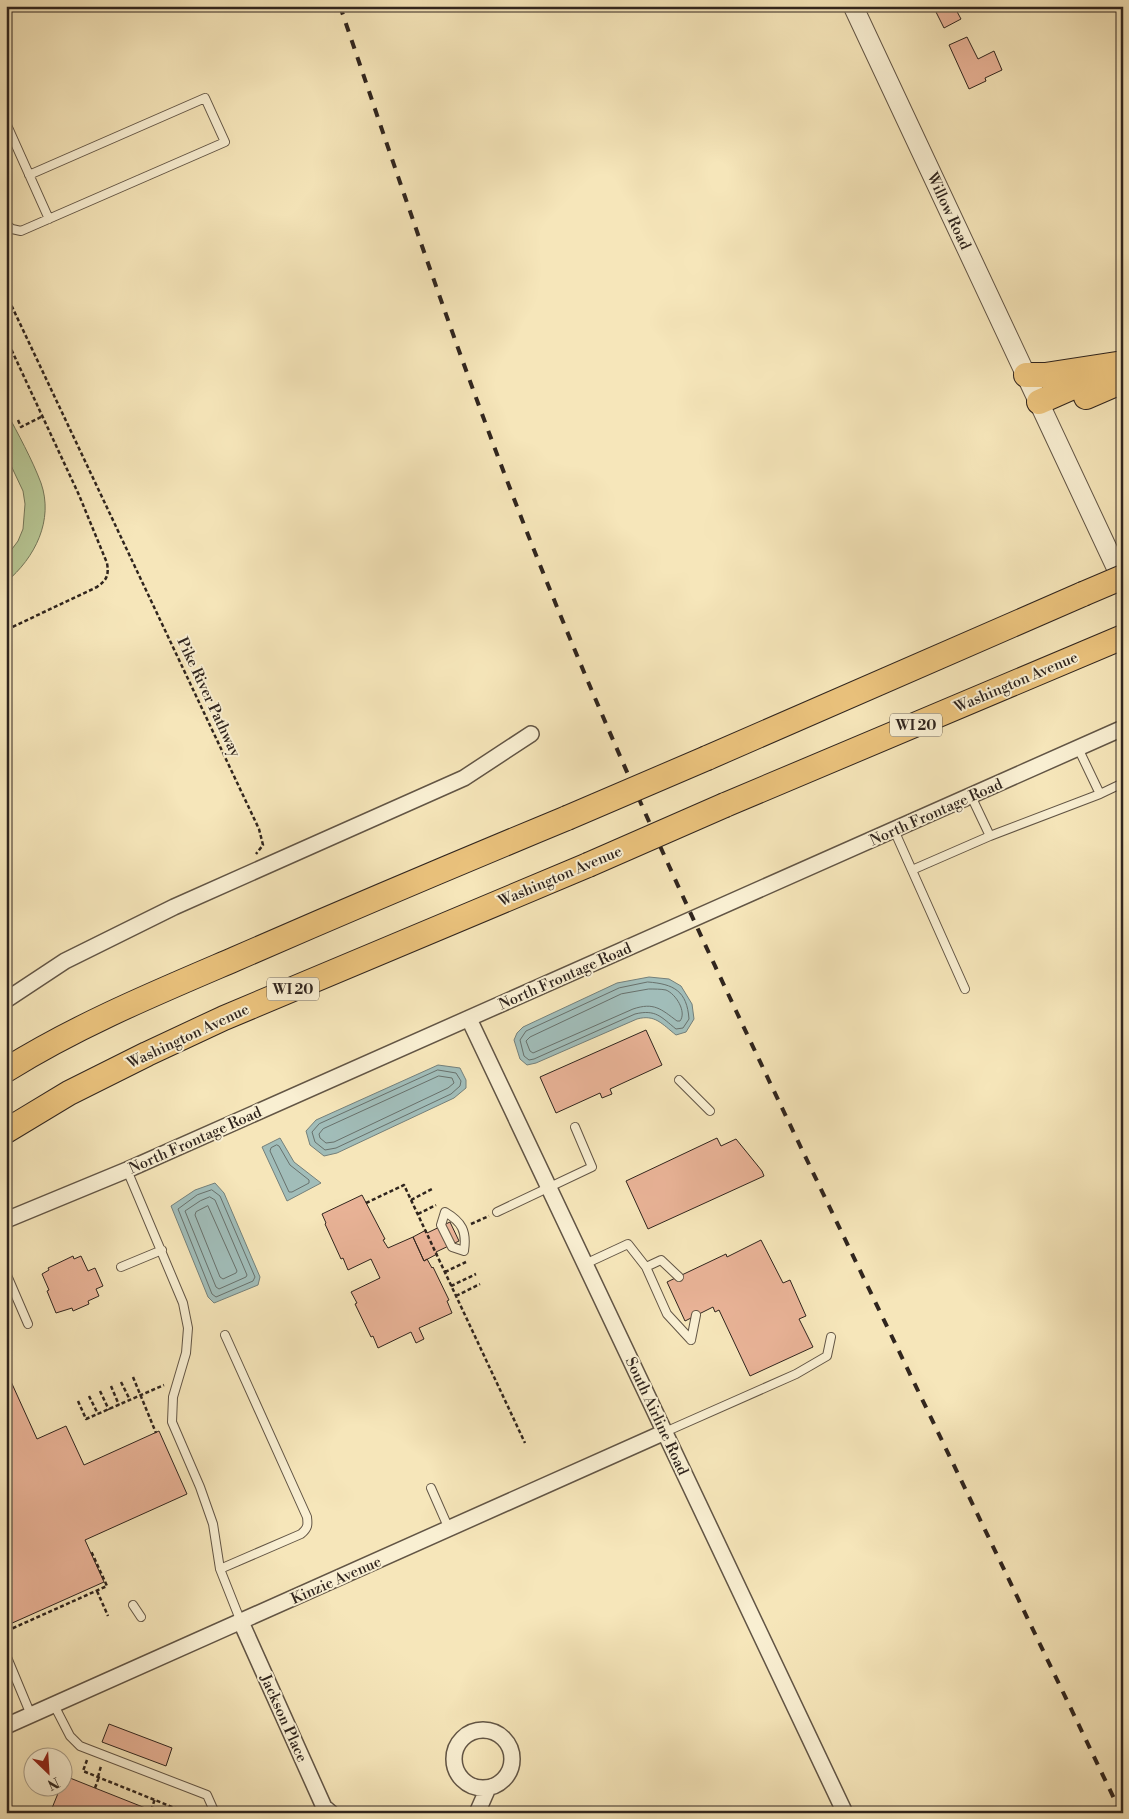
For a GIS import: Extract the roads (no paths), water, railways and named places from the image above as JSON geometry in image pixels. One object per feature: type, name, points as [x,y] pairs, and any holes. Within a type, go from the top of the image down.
[{"type":"main road","points":[[1026,375],[1045,375],[1123,364]]},
{"type":"main road","points":[[1042,409],[1123,364]]},
{"type":"main road","points":[[1042,409],[1123,381]]},
{"type":"main road","points":[[6,1070],[37,1051],[161,991],[373,898],[707,758],[1123,577]]},
{"type":"main road","name":"Washington Avenue","points":[[6,1131],[69,1093],[224,1018],[1115,641]]},
{"type":"street","name":"Willow Road","points":[[853,6],[1123,582]]},
{"type":"street","name":"North Frontage Road","points":[[6,1220],[127,1170],[1123,728]]},
{"type":"street","points":[[6,1000],[66,962],[174,907],[464,778],[531,734]]},
{"type":"street","name":"South Airline Road","points":[[468,1018],[845,1813]]},
{"type":"street","name":"Kinzie Avenue","points":[[6,1726],[665,1432]]},
{"type":"street","name":"Jackson Place","points":[[241,1622],[324,1807],[331,1813]]},
{"type":"street","points":[[477,1813],[488,1788]]},
{"type":"lane","points":[[6,224],[12,229],[21,231],[225,142],[205,98],[29,175]]},
{"type":"lane","points":[[6,123],[49,219]]},
{"type":"lane","points":[[1078,748],[1100,794]]},
{"type":"lane","points":[[912,870],[990,836],[1100,794],[1123,783]]},
{"type":"lane","points":[[971,796],[990,836]]},
{"type":"lane","points":[[894,830],[965,989]]},
{"type":"lane","points":[[679,1080],[710,1111]]},
{"type":"lane","points":[[497,1212],[592,1168],[575,1127]]},
{"type":"lane","points":[[127,1170],[183,1303],[188,1328],[186,1353],[173,1397],[172,1422],[200,1487],[213,1524],[220,1569],[241,1622]]},
{"type":"lane","points":[[445,1212],[458,1219],[462,1228],[466,1237],[464,1251],[452,1247],[441,1225],[445,1212]]},
{"type":"lane","points":[[585,1264],[628,1244],[646,1267],[667,1314],[691,1340],[696,1315]]},
{"type":"lane","points":[[121,1267],[162,1250]]},
{"type":"lane","points":[[646,1267],[661,1260],[679,1277]]},
{"type":"lane","points":[[7,1275],[28,1324]]},
{"type":"lane","points":[[220,1569],[301,1534],[306,1530],[308,1524],[225,1335]]},
{"type":"lane","points":[[665,1432],[796,1374],[826,1356],[831,1337]]},
{"type":"lane","points":[[431,1488],[449,1529]]},
{"type":"lane","points":[[133,1605],[142,1617]]},
{"type":"lane","points":[[6,1656],[31,1715]]},
{"type":"lane","points":[[54,1705],[70,1736],[80,1746],[207,1795],[214,1813]]},
{"type":"water","points":[[649,977],[669,979],[681,986],[692,1004],[694,1019],[686,1032],[676,1035],[658,1021],[643,1018],[536,1063],[527,1065],[520,1059],[514,1040],[517,1033],[523,1027],[617,983]]},
{"type":"water","points":[[438,1065],[460,1068],[466,1080],[466,1088],[454,1098],[337,1153],[324,1156],[310,1145],[306,1131],[316,1120]]},
{"type":"water","points":[[280,1138],[294,1162],[321,1183],[287,1201],[262,1147]]},
{"type":"water","points":[[215,1183],[224,1193],[260,1277],[258,1285],[214,1303],[208,1297],[171,1206],[195,1190]]},
{"type":"railway","points":[[340,6],[443,306],[497,455],[555,602],[622,762],[767,1077],[1121,1813]]}]
